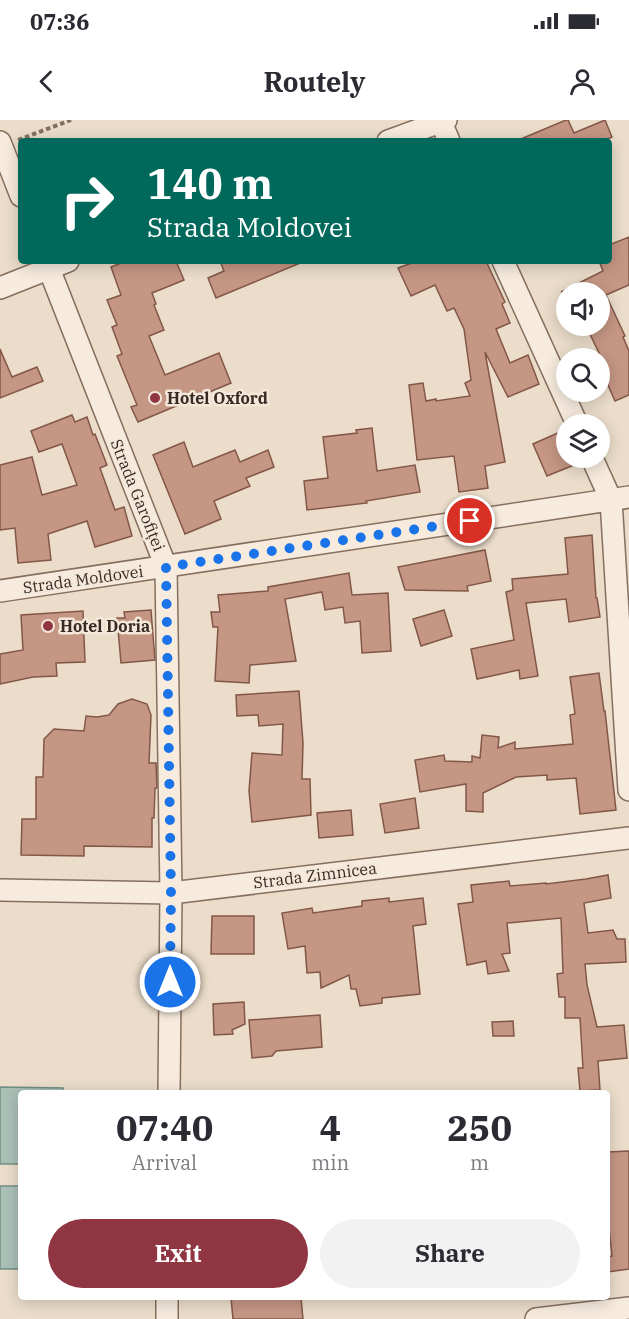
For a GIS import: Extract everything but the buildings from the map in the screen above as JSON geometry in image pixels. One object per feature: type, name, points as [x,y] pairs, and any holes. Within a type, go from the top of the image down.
[{"type":"street","points":[[401,138],[445,128]]},
{"type":"street","points":[[1,144],[18,188]]},
{"type":"street","points":[[0,288],[54,264]]},
{"type":"street","name":"Strada Garofiței","points":[[54,264],[166,567],[171,893],[169,1090]]},
{"type":"street","points":[[504,264],[572,414]]},
{"type":"street","points":[[599,468],[620,498],[629,789]]},
{"type":"street","name":"Strada Moldovei","points":[[0,591],[620,498]]},
{"type":"street","name":"Strada Zimnicea","points":[[0,890],[171,893],[629,838]]},
{"type":"street","points":[[167,1300],[167,1319]]},
{"type":"street","points":[[536,1319],[629,1308]]},
{"type":"path","points":[[18,138],[71,120]]},
{"type":"path","points":[[1,144],[18,138]]},
{"type":"shaded area","points":[[0,1087],[63,1088],[63,1090],[18,1090],[18,1164],[0,1164]]},
{"type":"shaded area","points":[[0,1186],[18,1186],[18,1269],[0,1269]]},
{"type":"place","name":"Hotel Oxford","points":[[155,398]]},
{"type":"place","name":"Hotel Doria","points":[[48,626]]},
{"type":"route","points":[[170,982],[171,893],[166,567],[470,521]]}]
